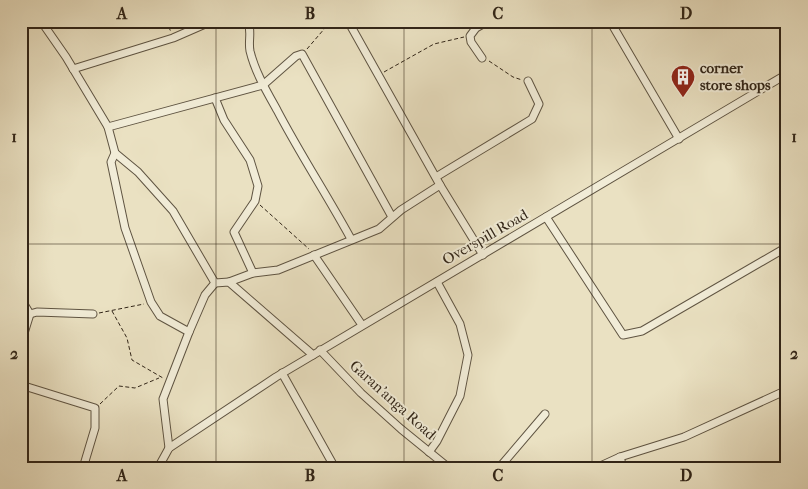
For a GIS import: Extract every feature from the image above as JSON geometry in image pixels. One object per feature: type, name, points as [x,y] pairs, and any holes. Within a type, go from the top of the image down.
[{"type":"street","points":[[41,21],[73,69],[108,128],[115,153],[138,172],[173,211],[215,283]]},
{"type":"street","points":[[73,69],[173,38],[212,21]]},
{"type":"street","points":[[248,21],[251,30],[250,50],[263,85],[350,239]]},
{"type":"street","points":[[348,21],[440,185],[483,255]]},
{"type":"street","points":[[482,58],[471,42],[470,36],[476,28],[488,21]]},
{"type":"street","points":[[613,22],[679,139]]},
{"type":"street","points":[[108,128],[263,85],[296,56],[302,54],[392,217]]},
{"type":"street","name":"Overspill Road","points":[[158,468],[169,448],[282,373],[787,74]]},
{"type":"street","points":[[436,177],[532,119],[539,104],[528,81]]},
{"type":"street","points":[[215,98],[224,120],[250,160],[258,186],[256,201],[234,232],[253,273]]},
{"type":"street","points":[[115,153],[111,162],[125,228],[151,302],[160,316],[189,332]]},
{"type":"street","points":[[169,448],[163,399],[205,294],[215,283],[229,282],[253,273],[278,270],[350,239],[379,229],[401,210],[440,185]]},
{"type":"street","points":[[546,217],[623,335],[642,331],[787,246]]},
{"type":"street","points":[[314,255],[362,325]]},
{"type":"street","points":[[229,282],[313,355]]},
{"type":"street","points":[[429,452],[437,441],[460,396],[468,355],[460,324],[436,282]]},
{"type":"street","points":[[21,299],[30,314],[21,343]]},
{"type":"street","points":[[30,314],[37,312],[93,314]]},
{"type":"street","name":"Garan'anga Road","points":[[320,350],[361,393],[449,468]]},
{"type":"street","points":[[282,373],[335,468]]},
{"type":"street","points":[[21,385],[96,408],[95,428],[82,468]]},
{"type":"street","points":[[596,468],[620,457],[684,437],[787,390]]},
{"type":"street","points":[[499,468],[545,414]]},
{"type":"street","points":[[620,457],[624,468]]},
{"type":"path","points":[[166,21],[173,38]]},
{"type":"path","points":[[302,54],[331,21]]},
{"type":"path","points":[[378,76],[434,44],[470,36]]},
{"type":"path","points":[[482,58],[491,62],[513,78],[528,81]]},
{"type":"path","points":[[256,201],[314,255]]},
{"type":"path","points":[[93,314],[151,302]]},
{"type":"path","points":[[112,310],[128,338],[132,360],[160,378],[170,380]]},
{"type":"path","points":[[96,408],[119,386],[135,388],[160,378]]},
{"type":"place","name":"corner store shops","points":[[683,98]]}]
